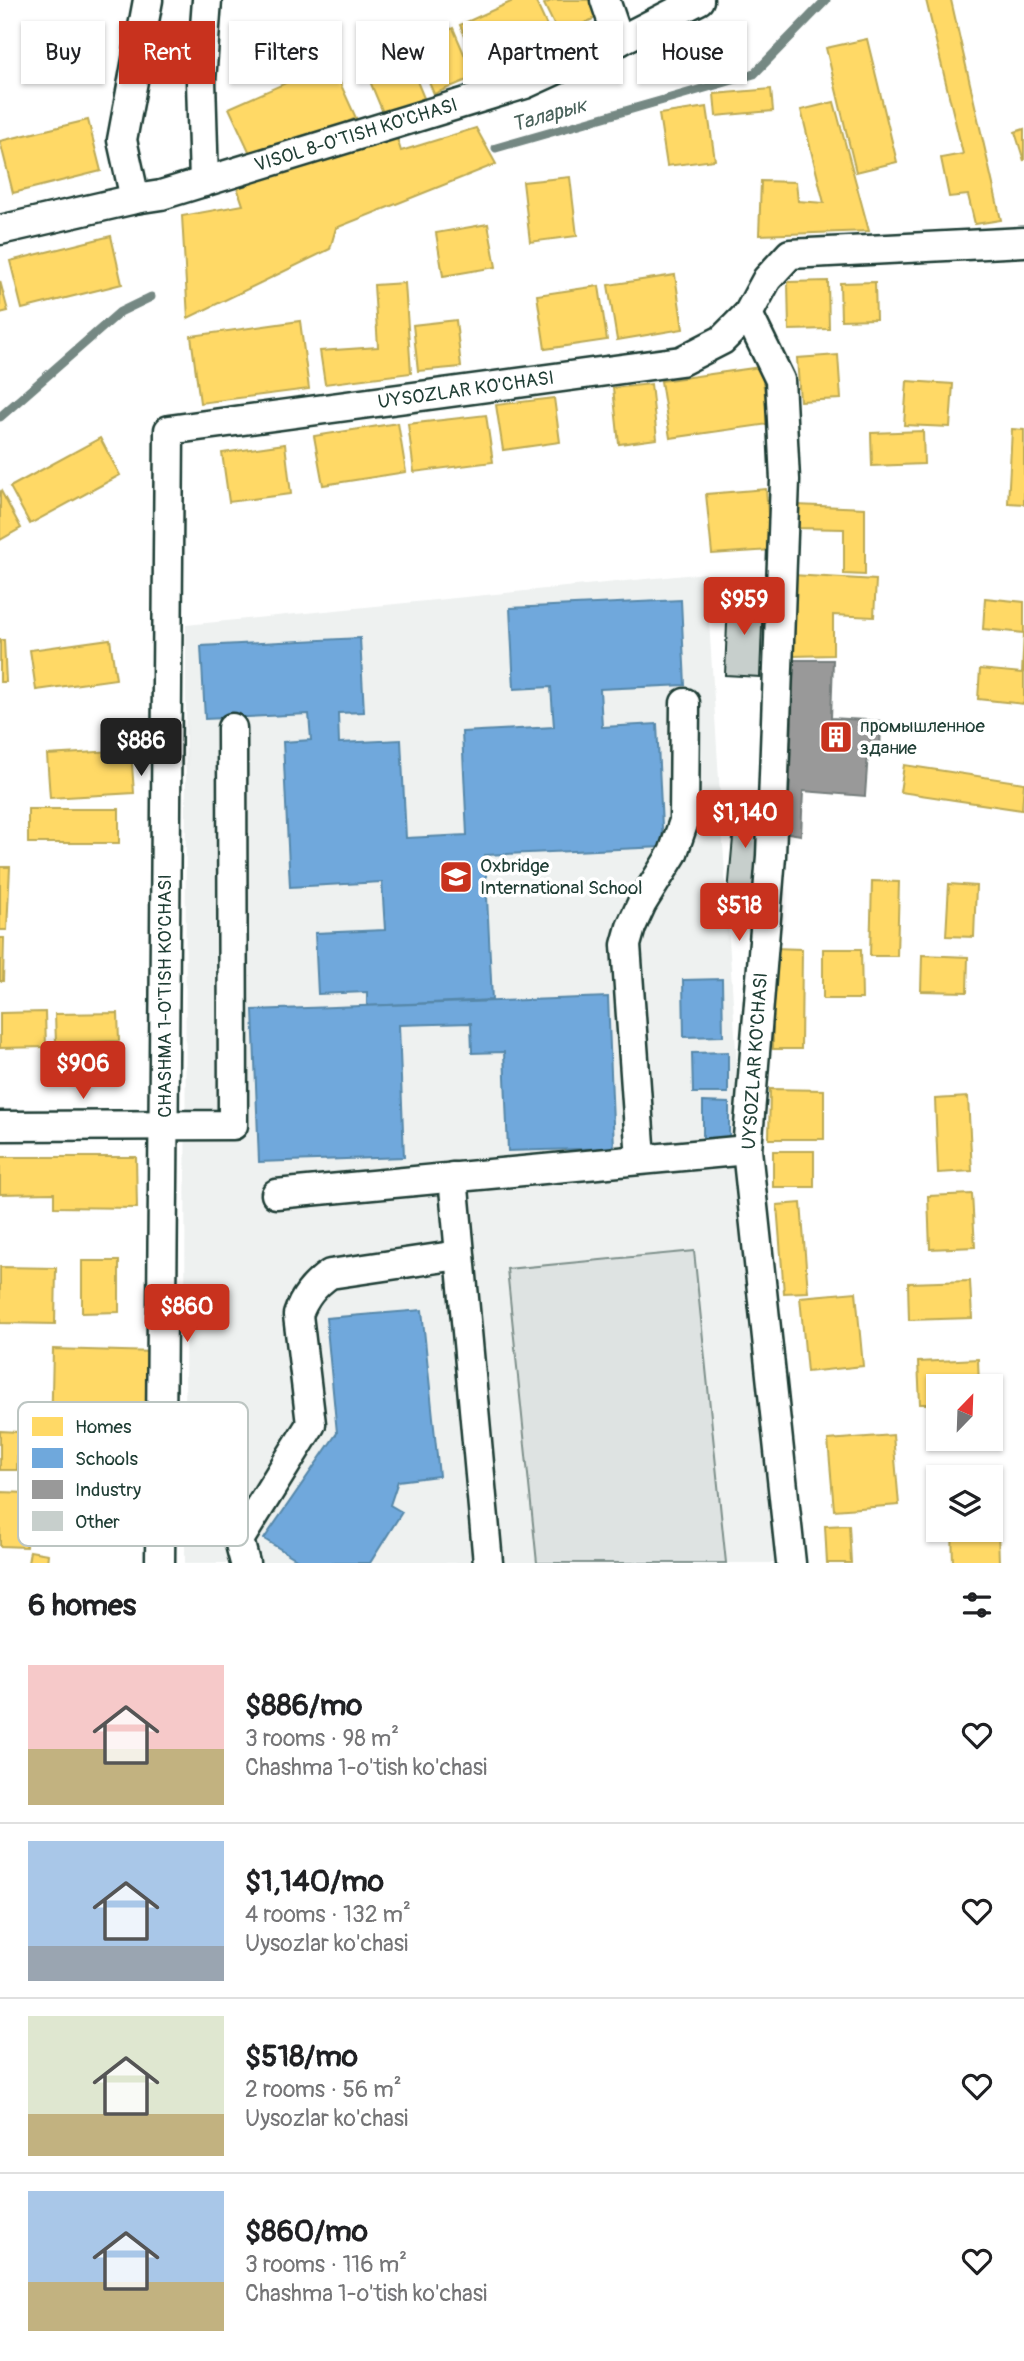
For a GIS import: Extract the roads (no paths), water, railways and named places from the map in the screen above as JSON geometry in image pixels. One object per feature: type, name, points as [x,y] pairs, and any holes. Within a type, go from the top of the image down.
[{"type":"street","points":[[135,199],[122,141],[148,0]]},
{"type":"street","points":[[204,182],[201,81],[207,0]]},
{"type":"street","points":[[605,0],[613,21]]},
{"type":"street","name":"VISOL 8-O'TISH KO'CHASI","points":[[623,39],[699,0]]},
{"type":"street","name":"VISOL 8-O'TISH KO'CHASI","points":[[0,230],[159,195],[525,84]]},
{"type":"street","name":"UYSOZLAR KO'CHASI","points":[[169,430],[681,361],[722,340],[748,314],[767,279],[790,254],[1024,242]]},
{"type":"street","name":"UYSOZLAR KO'CHASI","points":[[748,314],[780,380],[785,480],[771,856],[747,1150],[791,1563]]},
{"type":"street","name":"CHASHMA 1-O'TISH KO'CHASI","points":[[162,1402],[169,430]]},
{"type":"street","points":[[641,1159],[626,945],[642,903],[673,853],[684,821],[685,703]]},
{"type":"street","points":[[0,1126],[233,1125],[232,728]]},
{"type":"street","points":[[276,1194],[747,1150]]},
{"type":"street","points":[[453,1177],[488,1563]]},
{"type":"street","points":[[248,1526],[311,1424],[298,1315],[302,1302],[318,1282],[330,1275],[459,1255]]},
{"type":"street","points":[[241,1546],[245,1563]]},
{"type":"waterway","name":"Таларык","points":[[496,148],[754,74],[826,0]]},
{"type":"waterway","name":"Таларык","points":[[0,417],[120,312],[151,297]]},
{"type":"place","name":"промышленное здание","points":[[836,737]]},
{"type":"place","name":"Oxbridge International School","points":[[456,877]]}]
